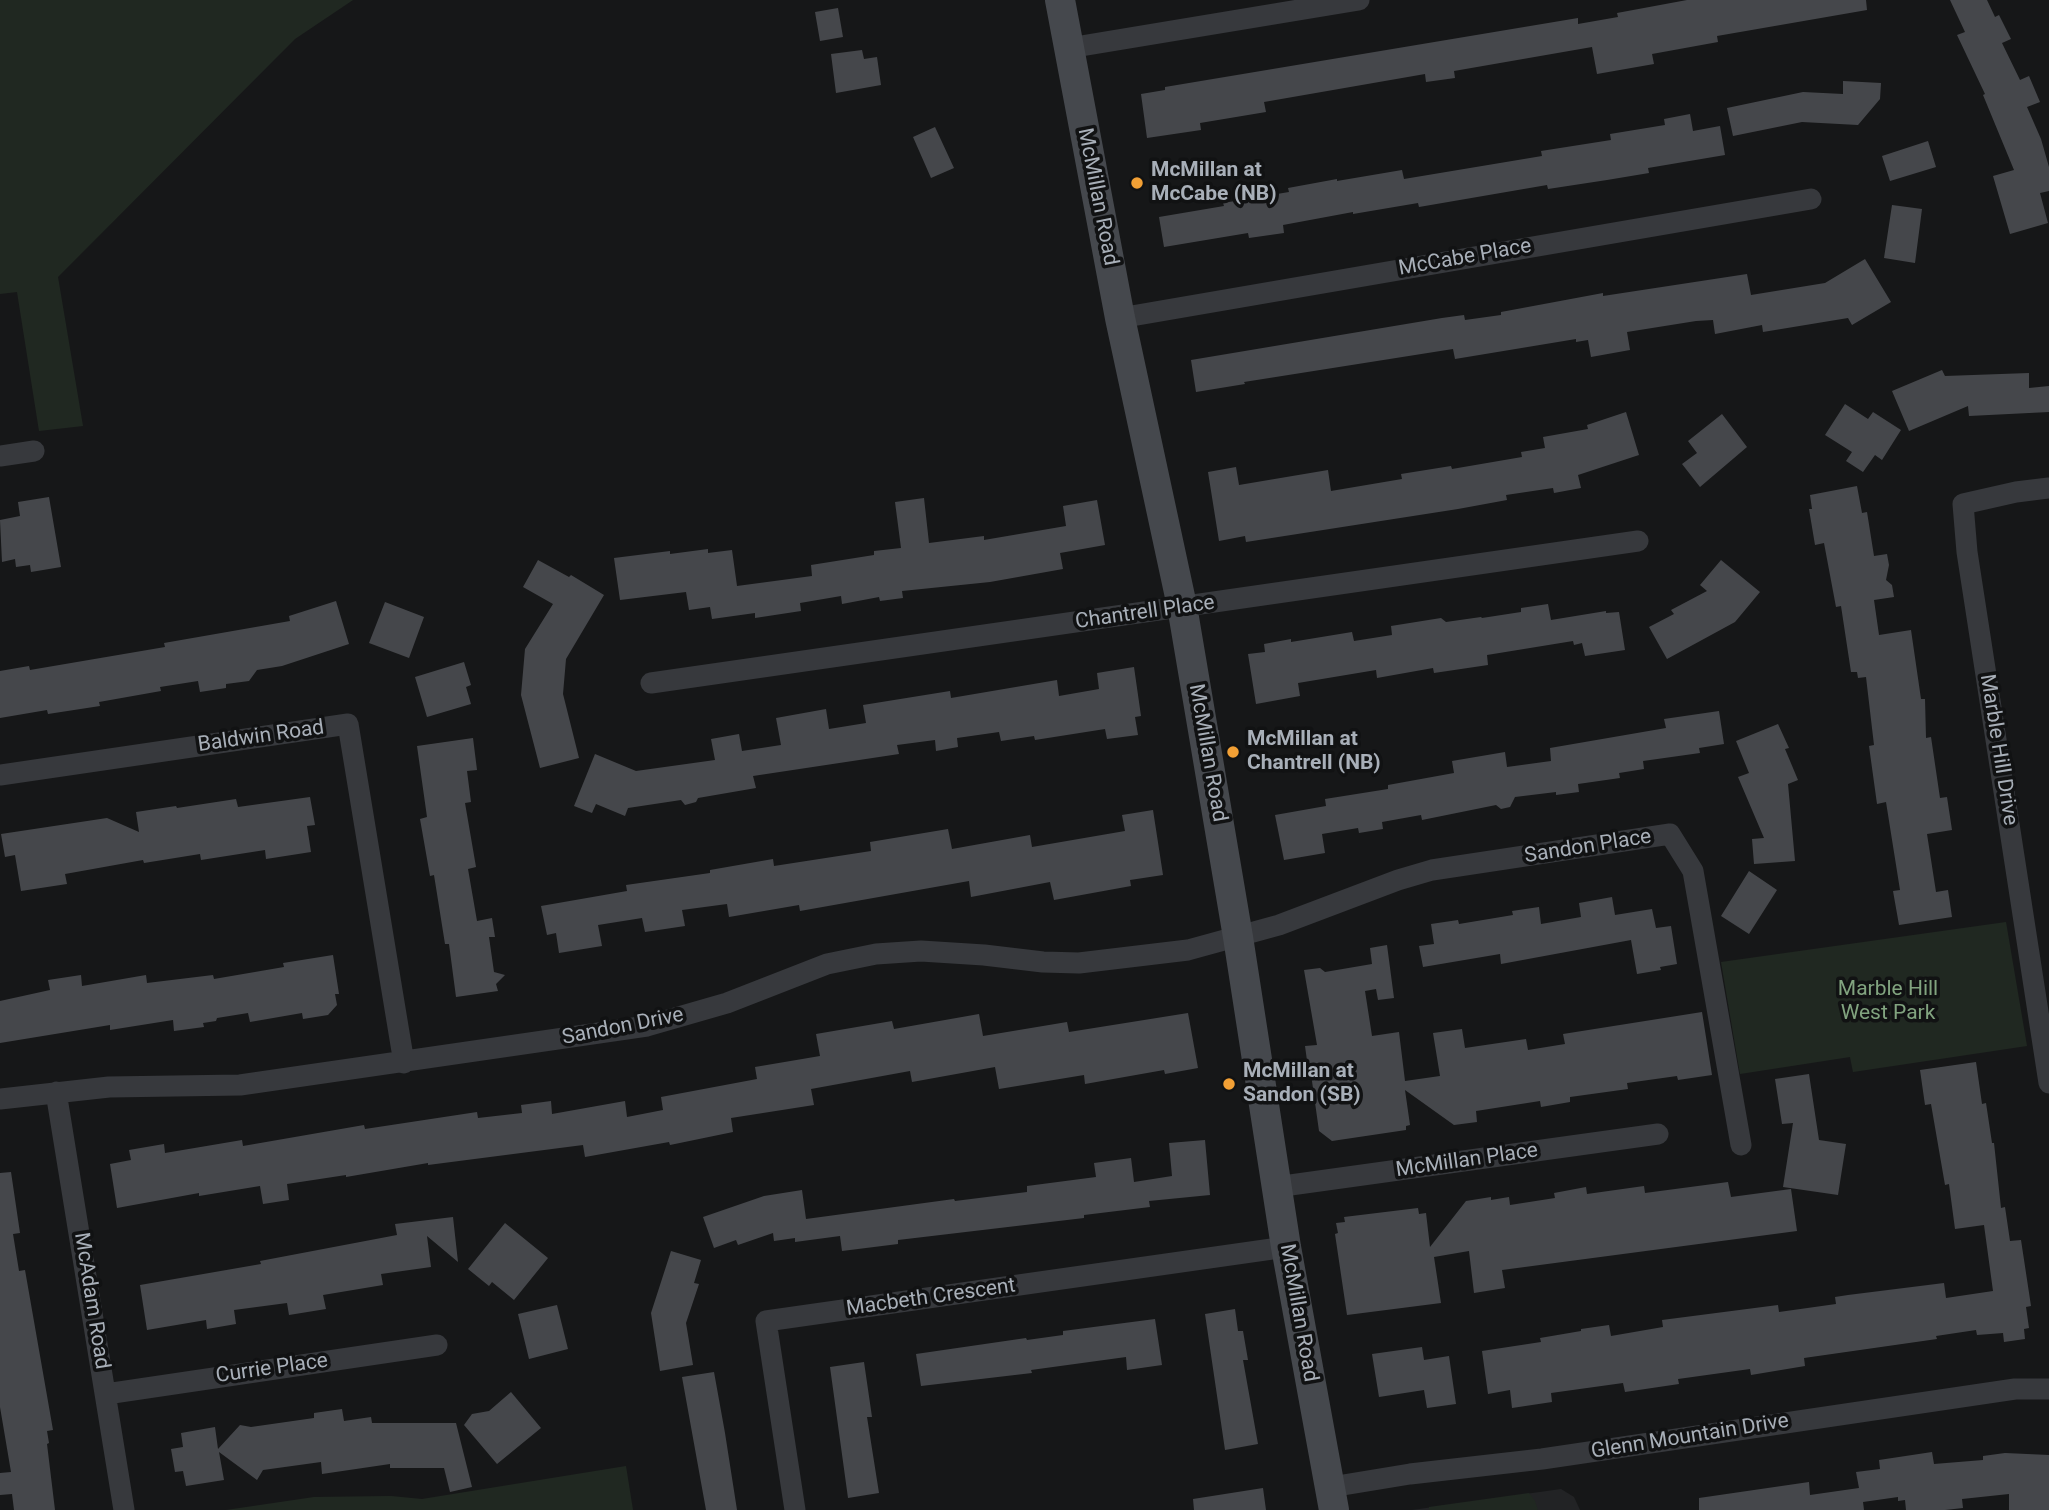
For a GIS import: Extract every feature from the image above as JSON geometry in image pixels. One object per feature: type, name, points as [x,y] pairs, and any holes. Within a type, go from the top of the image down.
[{"type":"main road","name":"McMillan Road","points":[[1060,0],[1120,318],[1182,606],[1238,937],[1286,1247],[1333,1499]]},
{"type":"street","points":[[1069,48],[1359,0]]},
{"type":"street","name":"McCabe Place","points":[[1120,318],[1811,199]]},
{"type":"street","points":[[0,456],[34,451]]},
{"type":"street","name":"Marble Hill Drive","points":[[2049,488],[2016,492],[1963,504],[1967,552],[2049,1083]]},
{"type":"street","name":"Chantrell Place","points":[[651,683],[1638,541]]},
{"type":"street","name":"Baldwin Road","points":[[0,775],[348,724],[404,1063]]},
{"type":"street","name":"Sandon Place","points":[[1238,937],[1432,870],[1670,834],[1693,871],[1741,1145]]},
{"type":"street","name":"Sandon Drive","points":[[0,1099],[109,1087],[240,1085],[647,1026],[727,1003],[827,964],[876,954],[921,951],[1079,963],[1188,950],[1238,937]]},
{"type":"street","name":"McAdam Road","points":[[56,1092],[124,1510]]},
{"type":"street","name":"McMillan Place","points":[[1276,1187],[1658,1134]]},
{"type":"street","name":"Macbeth Crescent","points":[[795,1510],[766,1321],[1286,1247]]},
{"type":"street","name":"Currie Place","points":[[106,1394],[437,1345]]},
{"type":"street","name":"Glenn Mountain Drive","points":[[1333,1499],[1410,1474],[1542,1460],[2015,1389],[2049,1389]]},
{"type":"shaded area","points":[[1561,1489],[1574,1497],[1580,1510],[1412,1510]]},
{"type":"green space","points":[[0,0],[353,0],[295,39],[58,277],[83,426],[39,431],[17,292],[0,294]]},
{"type":"green space","name":"Marble Hill West Park","points":[[2006,922],[2027,1046],[1853,1072],[1850,1057],[1740,1074],[1721,962]]},
{"type":"green space","points":[[626,1466],[633,1510],[226,1510],[314,1497],[391,1496],[422,1499]]},
{"type":"green space","points":[[1529,1493],[1538,1510],[1429,1510],[1429,1507]]},
{"type":"building","points":[[1687,0],[1866,0],[1867,10],[1717,36],[1718,42],[1652,54],[1654,64],[1597,74],[1592,47],[1454,71],[1455,78],[1426,82],[1425,74],[1264,102],[1266,112],[1200,123],[1201,130],[1147,138],[1141,94],[1165,90],[1165,87],[1578,18],[1578,24],[1618,17],[1617,13]]},
{"type":"building","points":[[1950,0],[1987,0],[1995,17],[1999,15],[2011,39],[2002,43],[2020,80],[2029,76],[2040,102],[2027,107],[2041,139],[2049,167],[2049,191],[2040,193],[2048,223],[2010,234],[1993,176],[2014,170],[1983,95],[1985,94],[1957,35],[1965,32]]},
{"type":"building","points":[[838,8],[843,37],[820,41],[815,12]]},
{"type":"building","points":[[862,50],[864,59],[877,57],[881,85],[836,93],[831,54]]},
{"type":"building","points":[[1843,81],[1881,83],[1880,99],[1858,125],[1802,122],[1733,136],[1727,108],[1803,92],[1843,94]]},
{"type":"building","points":[[1690,114],[1693,131],[1720,126],[1725,155],[1648,168],[1649,173],[1607,180],[1548,189],[1547,185],[1419,207],[1418,203],[1353,212],[1283,225],[1284,233],[1249,238],[1248,233],[1164,247],[1159,217],[1224,206],[1223,203],[1289,192],[1288,188],[1337,179],[1402,170],[1404,179],[1542,156],[1541,151],[1611,140],[1610,134],[1665,125],[1664,119]]},
{"type":"building","points":[[935,127],[954,168],[931,178],[913,137]]},
{"type":"building","points":[[1928,141],[1936,167],[1890,181],[1882,156]]},
{"type":"building","points":[[1892,205],[1922,209],[1915,263],[1884,258]]},
{"type":"building","points":[[1865,259],[1891,302],[1852,325],[1848,318],[1763,332],[1762,325],[1715,334],[1713,320],[1696,321],[1627,332],[1630,350],[1591,357],[1588,340],[1576,342],[1576,339],[1455,359],[1453,349],[1196,392],[1191,360],[1442,318],[1464,315],[1465,320],[1501,315],[1501,312],[1603,293],[1603,296],[1747,274],[1751,295],[1825,283]]},
{"type":"building","points":[[1942,370],[1945,376],[2029,373],[2029,388],[2049,386],[2049,412],[1969,416],[1968,406],[1909,431],[1892,391]]},
{"type":"building","points":[[1845,404],[1868,419],[1873,412],[1901,430],[1882,460],[1875,455],[1863,472],[1846,461],[1852,452],[1825,435]]},
{"type":"building","points":[[1626,412],[1639,455],[1578,475],[1581,488],[1554,493],[1553,488],[1506,495],[1507,500],[1458,509],[1246,542],[1245,536],[1219,541],[1208,472],[1236,467],[1239,485],[1328,470],[1331,491],[1402,479],[1401,474],[1451,466],[1452,469],[1522,457],[1521,452],[1545,448],[1543,437],[1588,429],[1587,425]]},
{"type":"building","points":[[1722,414],[1747,447],[1700,487],[1682,464],[1697,453],[1688,441]]},
{"type":"building","points":[[1857,486],[1862,513],[1867,512],[1874,556],[1887,554],[1889,565],[1886,580],[1892,585],[1894,597],[1874,600],[1879,635],[1911,630],[1921,699],[1925,699],[1926,738],[1931,737],[1940,798],[1947,797],[1952,830],[1927,834],[1936,892],[1948,890],[1952,917],[1899,925],[1893,891],[1900,890],[1886,802],[1877,804],[1869,746],[1874,745],[1866,677],[1858,678],[1857,672],[1851,672],[1841,606],[1836,607],[1824,543],[1815,545],[1809,509],[1812,509],[1810,495]]},
{"type":"building","points":[[49,497],[61,567],[31,572],[30,565],[16,567],[15,559],[2,562],[0,520],[20,516],[18,502]]},
{"type":"building","points":[[924,498],[929,543],[984,536],[984,540],[1066,526],[1063,506],[1097,500],[1105,545],[1060,553],[1063,569],[990,582],[902,591],[903,598],[880,601],[879,597],[842,604],[841,596],[800,603],[801,611],[755,618],[755,613],[712,619],[710,607],[689,610],[686,592],[620,600],[614,558],[670,551],[670,554],[708,549],[708,553],[732,550],[737,586],[812,576],[811,565],[901,548],[895,502]]},
{"type":"building","points":[[538,560],[569,577],[571,575],[604,595],[566,659],[563,694],[579,758],[540,768],[521,695],[525,649],[553,604],[523,587]]},
{"type":"building","points":[[1721,560],[1760,592],[1735,622],[1667,659],[1649,627],[1674,614],[1671,610],[1707,591],[1700,585]]},
{"type":"building","points":[[336,601],[349,644],[282,666],[257,670],[249,681],[226,684],[226,688],[200,692],[198,681],[160,687],[161,691],[99,702],[100,706],[48,714],[47,710],[0,718],[0,671],[29,666],[30,670],[165,647],[164,643],[290,621],[289,616]]},
{"type":"building","points":[[385,602],[424,617],[409,658],[369,643]]},
{"type":"building","points":[[1548,604],[1551,620],[1606,611],[1619,612],[1625,650],[1585,656],[1582,643],[1574,645],[1573,641],[1487,655],[1488,665],[1434,673],[1433,668],[1377,678],[1376,670],[1298,683],[1300,696],[1256,704],[1248,654],[1265,652],[1264,644],[1352,632],[1354,641],[1392,635],[1391,626],[1441,618],[1446,622],[1482,618],[1521,612],[1521,608]]},
{"type":"building","points":[[464,662],[471,685],[466,687],[471,704],[427,717],[415,677]]},
{"type":"building","points":[[1134,667],[1141,716],[1135,717],[1138,735],[1107,739],[1105,729],[1035,740],[1034,736],[1001,741],[999,732],[957,738],[958,747],[936,751],[935,740],[897,745],[899,754],[753,776],[756,788],[698,798],[696,802],[685,805],[681,800],[628,808],[625,816],[596,804],[592,813],[574,806],[595,754],[636,771],[715,760],[711,739],[739,734],[742,751],[781,745],[776,718],[826,709],[829,729],[866,723],[863,705],[950,691],[951,698],[1057,680],[1059,696],[1099,689],[1097,673]]},
{"type":"building","points":[[1719,711],[1724,744],[1699,748],[1700,753],[1643,761],[1644,769],[1619,773],[1620,778],[1578,784],[1579,792],[1515,797],[1510,807],[1501,809],[1496,805],[1422,820],[1421,815],[1382,822],[1383,829],[1359,833],[1358,828],[1322,834],[1325,853],[1284,860],[1275,815],[1326,806],[1325,799],[1388,789],[1388,785],[1454,773],[1452,761],[1505,752],[1507,767],[1551,761],[1550,748],[1666,728],[1664,719]]},
{"type":"building","points":[[1778,724],[1789,748],[1785,749],[1798,780],[1788,784],[1795,861],[1754,864],[1752,839],[1764,838],[1738,777],[1749,773],[1736,741]]},
{"type":"building","points":[[473,738],[477,770],[467,771],[471,802],[465,803],[476,867],[468,869],[477,921],[492,918],[495,937],[489,937],[494,972],[505,975],[496,984],[498,991],[456,997],[449,944],[445,944],[434,875],[430,876],[420,819],[427,817],[417,746]]},
{"type":"building","points":[[310,797],[315,825],[307,826],[311,852],[266,859],[265,850],[201,860],[200,854],[144,863],[143,860],[65,874],[67,884],[21,891],[15,855],[5,857],[1,834],[107,818],[139,832],[136,812],[236,799],[238,807]]},
{"type":"building","points":[[1153,810],[1163,875],[1130,880],[1131,886],[1054,900],[1050,882],[971,897],[969,881],[800,911],[799,905],[729,917],[727,904],[682,910],[685,926],[645,932],[642,918],[598,925],[602,946],[559,953],[556,933],[547,935],[541,906],[627,891],[626,885],[710,873],[710,870],[773,859],[774,866],[871,851],[870,842],[948,829],[952,849],[1030,835],[1032,847],[1125,831],[1122,815]]},
{"type":"building","points":[[1749,871],[1777,890],[1749,934],[1721,916]]},
{"type":"building","points":[[1612,897],[1615,915],[1652,909],[1656,928],[1671,926],[1677,964],[1637,974],[1631,940],[1501,964],[1500,954],[1423,967],[1419,946],[1434,944],[1431,924],[1458,920],[1459,924],[1513,915],[1512,911],[1539,907],[1541,924],[1581,917],[1579,903]]},
{"type":"building","points":[[1387,945],[1394,998],[1378,1000],[1376,989],[1365,991],[1372,1036],[1399,1032],[1405,1081],[1440,1076],[1433,1033],[1462,1029],[1465,1048],[1526,1039],[1528,1050],[1565,1044],[1563,1034],[1702,1012],[1712,1075],[1678,1080],[1677,1076],[1627,1083],[1628,1089],[1570,1097],[1570,1102],[1541,1107],[1540,1101],[1476,1111],[1477,1122],[1454,1125],[1405,1090],[1410,1125],[1406,1126],[1406,1130],[1332,1141],[1319,1131],[1311,1074],[1309,1075],[1305,1046],[1317,1045],[1304,970],[1320,968],[1325,972],[1372,964],[1370,948]]},
{"type":"building","points":[[333,955],[339,994],[335,994],[337,1005],[328,1015],[303,1019],[302,1013],[250,1022],[248,1013],[217,1018],[216,1021],[203,1023],[204,1027],[174,1031],[173,1020],[110,1030],[110,1025],[0,1043],[0,1001],[50,990],[48,980],[81,975],[82,986],[146,975],[147,983],[213,975],[214,979]]},
{"type":"building","points":[[1188,1013],[1198,1068],[1165,1074],[1164,1070],[1085,1084],[1084,1075],[999,1089],[995,1067],[912,1082],[910,1071],[811,1089],[814,1105],[731,1118],[733,1132],[670,1145],[669,1142],[585,1157],[583,1145],[428,1163],[287,1184],[289,1200],[263,1204],[260,1186],[199,1196],[199,1193],[117,1208],[110,1164],[131,1160],[129,1150],[164,1144],[165,1153],[242,1140],[243,1146],[364,1125],[365,1129],[477,1112],[478,1118],[522,1113],[521,1105],[551,1101],[552,1114],[625,1101],[627,1117],[663,1110],[661,1097],[757,1079],[755,1067],[820,1056],[816,1034],[892,1021],[894,1029],[979,1014],[983,1036],[1067,1022],[1069,1032]]},
{"type":"building","points":[[1976,1062],[1982,1104],[1986,1103],[1994,1143],[2001,1208],[2005,1207],[2010,1241],[2021,1240],[2031,1306],[2026,1307],[2029,1328],[2024,1329],[2025,1339],[2004,1342],[2003,1333],[1977,1335],[1976,1330],[1936,1336],[1937,1339],[1804,1358],[1805,1366],[1751,1375],[1750,1369],[1678,1379],[1679,1384],[1625,1392],[1623,1383],[1551,1393],[1552,1402],[1512,1408],[1510,1390],[1488,1394],[1482,1351],[1541,1342],[1540,1338],[1581,1329],[1609,1325],[1611,1336],[1663,1327],[1662,1320],[1778,1305],[1779,1312],[1836,1304],[1835,1297],[1944,1283],[1946,1298],[1993,1291],[1984,1225],[1955,1229],[1949,1184],[1945,1185],[1931,1104],[1925,1105],[1920,1070]]},
{"type":"building","points":[[1809,1074],[1819,1140],[1846,1144],[1838,1195],[1783,1187],[1793,1123],[1782,1124],[1775,1079]]},
{"type":"building","points":[[1205,1140],[1210,1195],[1149,1201],[1150,1207],[1084,1215],[1084,1218],[898,1240],[898,1244],[842,1251],[840,1236],[795,1242],[795,1238],[774,1241],[773,1233],[738,1245],[736,1240],[714,1248],[703,1217],[764,1196],[802,1190],[806,1219],[1027,1192],[1027,1186],[1096,1177],[1094,1163],[1131,1158],[1134,1182],[1172,1176],[1169,1143]]},
{"type":"building","points":[[11,1172],[20,1233],[13,1234],[19,1271],[25,1270],[53,1430],[47,1431],[47,1444],[55,1510],[14,1510],[12,1494],[0,1495],[0,1473],[11,1472],[0,1407],[0,1173]]},
{"type":"building","points":[[1728,1182],[1731,1197],[1791,1189],[1797,1231],[1502,1270],[1505,1288],[1474,1293],[1469,1251],[1434,1257],[1441,1303],[1347,1315],[1335,1234],[1338,1233],[1336,1223],[1345,1222],[1344,1217],[1418,1208],[1419,1214],[1426,1213],[1430,1247],[1466,1201],[1509,1197],[1510,1205],[1555,1198],[1554,1193],[1586,1187],[1587,1194],[1644,1186],[1645,1193]]},
{"type":"building","points":[[453,1217],[458,1262],[427,1236],[431,1267],[381,1274],[383,1285],[323,1295],[326,1309],[289,1315],[287,1303],[234,1310],[236,1324],[207,1329],[206,1320],[147,1330],[140,1285],[261,1264],[260,1261],[397,1235],[395,1224]]},
{"type":"building","points":[[505,1223],[548,1258],[514,1300],[492,1282],[489,1286],[468,1269]]},
{"type":"building","points":[[671,1251],[701,1260],[694,1283],[699,1284],[686,1323],[693,1365],[660,1371],[651,1313]]},
{"type":"building","points":[[557,1305],[568,1349],[529,1359],[518,1314]]},
{"type":"building","points":[[1235,1309],[1238,1331],[1243,1331],[1248,1360],[1243,1360],[1258,1444],[1225,1450],[1205,1314]]},
{"type":"building","points":[[1155,1319],[1162,1365],[1127,1370],[1126,1357],[1031,1370],[1032,1373],[921,1386],[916,1354],[1063,1335],[1063,1331]]},
{"type":"building","points":[[1422,1347],[1424,1360],[1449,1356],[1456,1404],[1427,1408],[1424,1390],[1379,1397],[1372,1354]]},
{"type":"building","points":[[864,1362],[872,1417],[867,1417],[879,1493],[848,1498],[830,1367]]},
{"type":"building","points":[[714,1372],[737,1510],[706,1510],[682,1377]]},
{"type":"building","points":[[511,1392],[541,1428],[497,1464],[464,1425],[472,1414],[489,1411]]},
{"type":"building","points":[[342,1409],[344,1421],[371,1417],[372,1423],[456,1423],[472,1487],[450,1492],[444,1468],[390,1468],[390,1464],[322,1474],[321,1462],[263,1470],[257,1480],[219,1452],[224,1480],[186,1486],[183,1471],[175,1472],[171,1449],[183,1447],[181,1433],[215,1427],[218,1449],[240,1425],[251,1427],[314,1418],[314,1413]]},
{"type":"building","points":[[1932,1452],[1934,1464],[1983,1460],[1983,1456],[2005,1453],[2049,1455],[2049,1510],[2009,1510],[2009,1494],[1962,1499],[1963,1508],[1945,1510],[1906,1510],[1905,1500],[1898,1501],[1898,1497],[1863,1502],[1864,1510],[1699,1510],[1699,1498],[1809,1482],[1810,1495],[1859,1488],[1856,1472],[1880,1469],[1879,1460]]},
{"type":"building","points":[[1263,1488],[1266,1510],[1194,1510],[1193,1499]]},
{"type":"place","name":"McMillan at McCabe (NB)","points":[[1137,183]]},
{"type":"place","name":"McMillan at Chantrell (NB)","points":[[1233,752]]},
{"type":"place","name":"McMillan at Sandon (SB)","points":[[1229,1084]]}]
